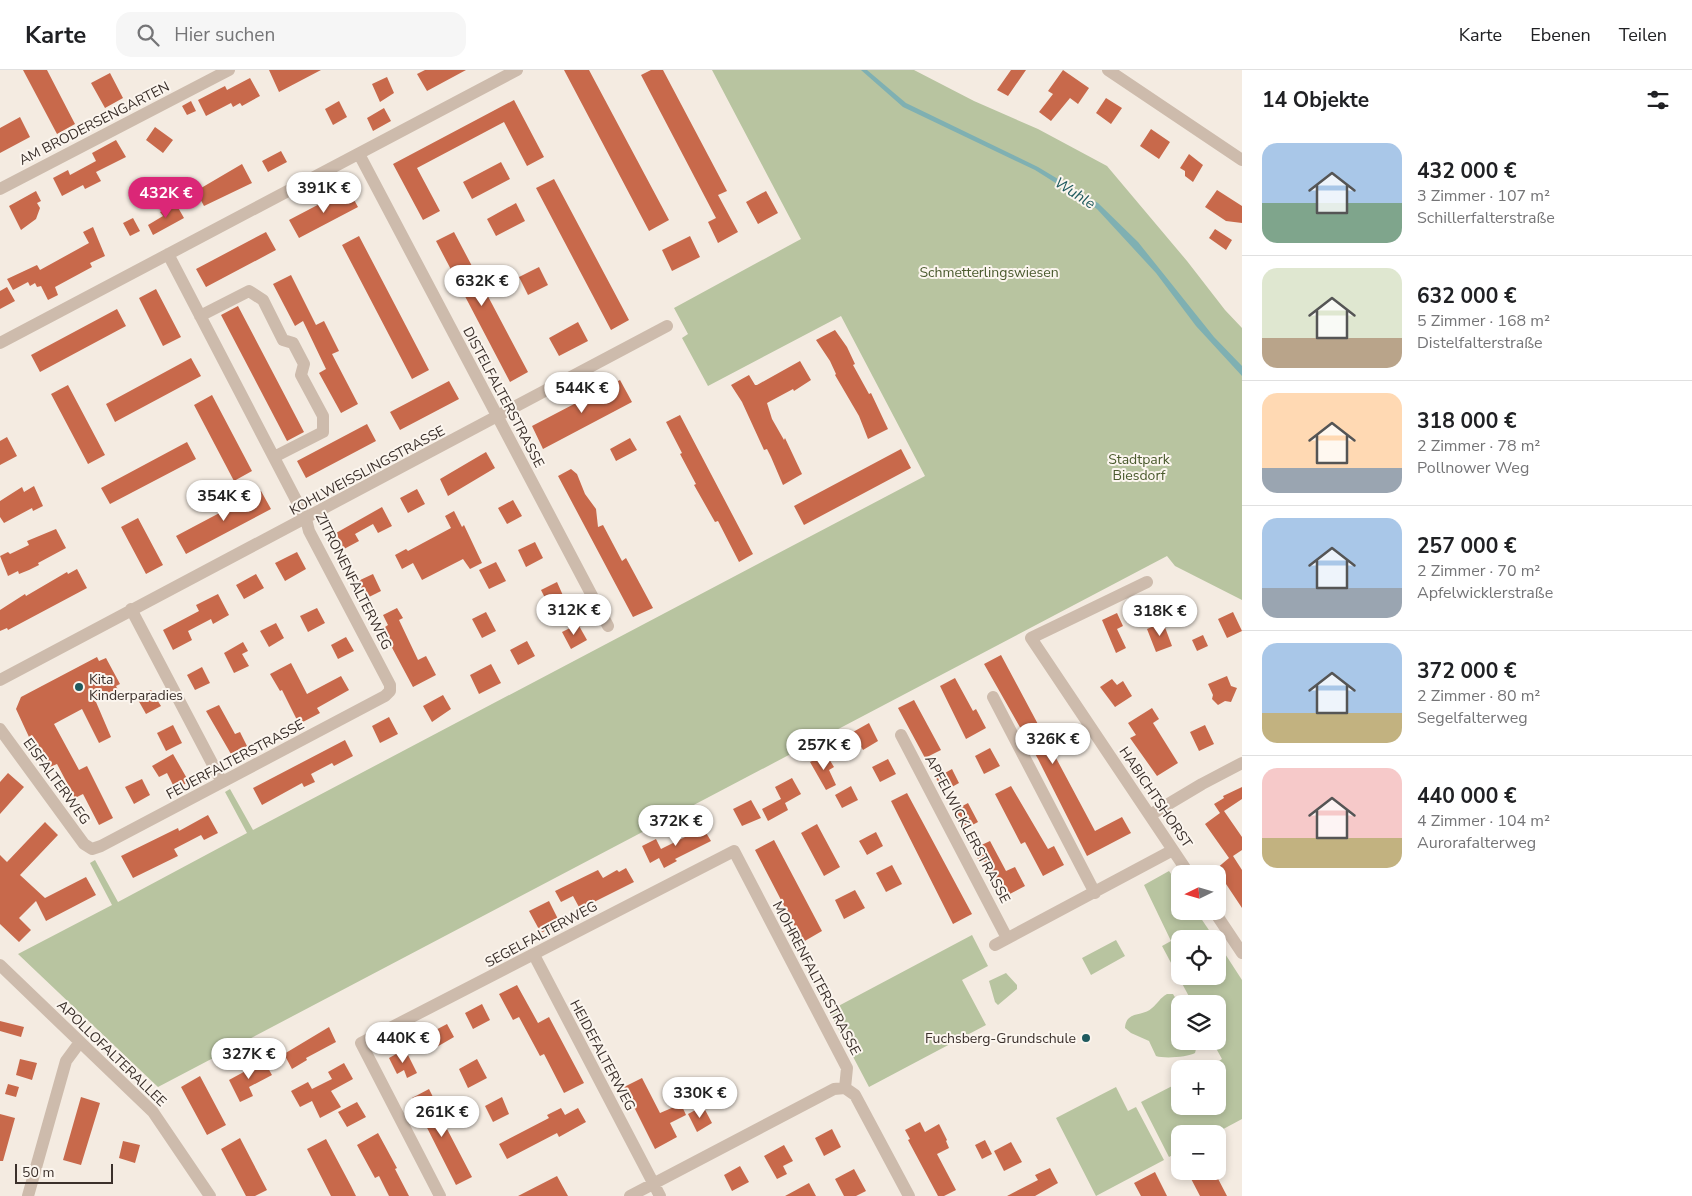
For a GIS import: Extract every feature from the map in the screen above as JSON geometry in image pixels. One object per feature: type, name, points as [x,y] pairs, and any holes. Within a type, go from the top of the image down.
[{"type":"street","name":"AM BRODERSENGARTEN","points":[[0,189],[229,70]]},
{"type":"street","points":[[0,344],[517,70]]},
{"type":"street","points":[[1108,70],[1242,160]]},
{"type":"street","name":"DISTELFALTERSTRASSE","points":[[359,154],[608,626]]},
{"type":"street","name":"ZITRONENFALTERWEG","points":[[168,254],[306,519],[310,532],[390,685],[390,692]]},
{"type":"street","points":[[200,316],[249,291],[263,300],[283,340],[294,343],[304,364],[301,375],[322,416],[323,432],[274,457]]},
{"type":"street","name":"KOHLWEISSLINGSTRASSE","points":[[0,680],[667,326]]},
{"type":"street","name":"HABICHTSHORST","points":[[1147,582],[1031,638],[1183,865]]},
{"type":"street","points":[[131,609],[222,782]]},
{"type":"street","name":"FEUERFALTERSTRASSE","points":[[92,849],[101,846],[390,692]]},
{"type":"street","points":[[993,697],[1095,893]]},
{"type":"street","name":"EISFALTERWEG","points":[[0,729],[84,844],[92,849]]},
{"type":"street","name":"APFELWICKLERSTRASSE","points":[[902,735],[1007,938]]},
{"type":"street","points":[[1150,815],[1202,784],[1242,764]]},
{"type":"street","points":[[995,944],[1095,893],[1173,850]]},
{"type":"street","name":"SEGELFALTERWEG","points":[[440,1196],[361,1043],[734,851]]},
{"type":"street","name":"MOHRENFALTERSTRASSE","points":[[734,851],[847,1068],[845,1088]]},
{"type":"street","points":[[1220,920],[1242,953]]},
{"type":"street","name":"HEIDEFALTERWEG","points":[[534,955],[660,1196]]},
{"type":"street","name":"APOLLOFALTERALLEE","points":[[0,966],[153,1112],[210,1196]]},
{"type":"street","points":[[28,1196],[66,1061],[80,1042]]},
{"type":"street","points":[[630,1196],[834,1089],[845,1088],[855,1095],[909,1196]]},
{"type":"green space","name":"Stadtpark Biesdorf","points":[[712,70],[914,70],[974,101],[1038,129],[1107,166],[1187,261],[1225,310],[1242,328],[1242,600],[1175,566],[1167,556],[158,1087],[18,954],[112,905],[90,863],[95,860],[118,902],[247,833],[225,792],[230,789],[253,830],[925,476],[841,316],[708,386],[682,338],[688,334],[674,308],[801,239]]},
{"type":"green space","points":[[1169,871],[1171,874],[1171,920],[1202,920],[1209,930],[1171,930],[1171,941],[1144,885]]},
{"type":"green space","points":[[972,935],[988,966],[962,980],[986,1025],[869,1087],[829,1011]]},
{"type":"green space","points":[[1116,940],[1125,956],[1091,975],[1082,958]]},
{"type":"green space","points":[[1171,941],[1171,963],[1162,946]]},
{"type":"green space","points":[[1226,955],[1242,980],[1242,1119],[1226,1128],[1226,1125],[1171,1125],[1171,1156],[1169,1157],[1141,1102],[1171,1087],[1171,1115],[1226,1115],[1226,1060],[1220,1060],[1222,1059],[1217,1050],[1226,1050],[1226,995],[1188,995],[1183,985],[1226,985]]},
{"type":"green space","points":[[1006,973],[1017,985],[1017,989],[998,1005],[995,1002],[989,981]]},
{"type":"green space","points":[[1167,994],[1174,995],[1171,995],[1171,1050],[1196,1050],[1195,1053],[1176,1057],[1156,1056],[1149,1041],[1131,1033],[1125,1028],[1126,1022],[1132,1016],[1149,1011]]},
{"type":"green space","points":[[1116,1087],[1128,1111],[1136,1107],[1164,1160],[1096,1196],[1056,1118]]},
{"type":"water","name":"Wuhle","points":[[861,70],[867,70],[906,103],[1038,167],[1098,203],[1138,242],[1214,337],[1242,366],[1242,376],[1196,326],[1156,273],[1097,209],[1035,170],[903,107]]},
{"type":"building","points":[[23,70],[47,70],[75,124],[57,134]]},
{"type":"building","points":[[269,70],[321,70],[279,92]]},
{"type":"building","points":[[425,70],[466,70],[427,91],[417,74]]},
{"type":"building","points":[[564,70],[589,70],[669,220],[649,231]]},
{"type":"building","points":[[651,70],[663,70],[727,191],[718,195],[738,232],[718,243],[708,222],[716,218],[641,75]]},
{"type":"building","points":[[1011,70],[1026,70],[1008,96],[997,90]]},
{"type":"building","points":[[1063,70],[1089,88],[1078,104],[1070,98],[1051,121],[1039,112],[1053,94],[1048,91]]},
{"type":"building","points":[[110,73],[123,98],[105,108],[91,83]]},
{"type":"building","points":[[387,77],[394,93],[380,102],[372,84]]},
{"type":"building","points":[[250,78],[260,96],[242,106],[240,103],[233,107],[231,103],[206,116],[198,100],[225,86],[227,90]]},
{"type":"building","points":[[1106,98],[1122,108],[1111,124],[1096,113]]},
{"type":"building","points":[[514,100],[544,157],[527,166],[504,122],[417,168],[440,211],[423,220],[393,164]]},
{"type":"building","points":[[191,101],[196,111],[187,115],[182,106]]},
{"type":"building","points":[[339,101],[347,117],[333,125],[325,109]]},
{"type":"building","points":[[384,108],[391,121],[373,131],[367,118]]},
{"type":"building","points":[[20,117],[30,137],[0,153],[0,128]]},
{"type":"building","points":[[155,127],[173,140],[163,153],[146,140]]},
{"type":"building","points":[[1151,129],[1170,142],[1159,159],[1140,146]]},
{"type":"building","points":[[116,140],[126,157],[96,172],[101,181],[85,189],[83,185],[62,196],[53,178],[68,170],[70,175],[96,161],[92,153]]},
{"type":"building","points":[[281,151],[287,162],[268,172],[262,161]]},
{"type":"building","points":[[1189,154],[1203,165],[1193,182],[1185,176],[1185,171],[1180,168]]},
{"type":"building","points":[[501,162],[510,179],[472,199],[463,182]]},
{"type":"building","points":[[242,164],[252,183],[204,206],[196,191]]},
{"type":"building","points":[[554,179],[629,320],[611,330],[536,188]]},
{"type":"building","points":[[348,189],[358,207],[299,238],[289,220]]},
{"type":"building","points":[[1217,190],[1242,206],[1242,223],[1226,221],[1205,207]]},
{"type":"building","points":[[36,191],[41,201],[37,203],[40,208],[36,219],[21,230],[9,206]]},
{"type":"building","points":[[766,191],[778,213],[758,224],[746,202]]},
{"type":"building","points":[[516,203],[525,221],[496,236],[487,219]]},
{"type":"building","points":[[176,204],[184,218],[153,235],[148,225],[163,216],[160,212]]},
{"type":"building","points":[[133,218],[140,231],[130,236],[123,223]]},
{"type":"building","points":[[93,227],[105,256],[90,263],[92,267],[55,287],[58,295],[48,300],[41,286],[37,287],[35,283],[30,286],[28,282],[13,290],[7,279],[37,265],[40,270],[89,243],[83,232]]},
{"type":"building","points":[[1215,229],[1232,240],[1226,250],[1209,238]]},
{"type":"building","points":[[266,232],[276,250],[206,287],[196,269]]},
{"type":"building","points":[[454,232],[528,372],[510,382],[436,241]]},
{"type":"building","points":[[359,236],[429,370],[412,379],[342,245]]},
{"type":"building","points":[[690,236],[700,257],[672,271],[662,250]]},
{"type":"building","points":[[539,267],[548,285],[528,295],[519,277]]},
{"type":"building","points":[[291,275],[316,325],[324,321],[339,351],[332,354],[358,404],[341,413],[319,373],[326,369],[303,321],[295,326],[273,284]]},
{"type":"building","points":[[7,287],[15,301],[0,309],[0,291]]},
{"type":"building","points":[[156,289],[181,337],[163,346],[139,298]]},
{"type":"building","points":[[238,306],[304,432],[287,441],[221,315]]},
{"type":"building","points":[[117,309],[126,326],[40,372],[31,355]]},
{"type":"building","points":[[578,322],[588,341],[559,356],[549,338]]},
{"type":"building","points":[[835,330],[847,347],[855,364],[853,365],[869,394],[871,393],[888,429],[868,439],[859,416],[835,375],[830,361],[816,340]]},
{"type":"building","points":[[191,358],[201,376],[115,422],[106,404]]},
{"type":"building","points":[[800,361],[811,380],[794,391],[793,389],[767,403],[772,419],[784,440],[785,438],[802,474],[783,485],[767,449],[764,450],[742,402],[731,385],[749,375],[755,385],[757,385]]},
{"type":"building","points":[[620,380],[632,402],[543,449],[532,426]]},
{"type":"building","points":[[449,381],[459,399],[400,430],[390,412]]},
{"type":"building","points":[[68,385],[105,455],[88,464],[51,394]]},
{"type":"building","points":[[212,395],[252,471],[234,481],[194,405]]},
{"type":"building","points":[[680,415],[753,554],[739,562],[718,521],[715,522],[694,485],[696,484],[666,422]]},
{"type":"building","points":[[367,424],[376,441],[306,478],[297,461]]},
{"type":"building","points":[[7,437],[17,456],[0,465],[0,441]]},
{"type":"building","points":[[630,438],[637,450],[616,461],[610,449]]},
{"type":"building","points":[[187,442],[196,459],[110,504],[101,488]]},
{"type":"building","points":[[901,449],[911,468],[804,525],[794,506]]},
{"type":"building","points":[[486,452],[495,468],[448,496],[440,479]]},
{"type":"building","points":[[571,469],[577,474],[585,494],[596,509],[598,527],[603,525],[622,561],[626,558],[653,608],[633,617],[558,476]]},
{"type":"building","points":[[34,486],[43,506],[33,511],[32,508],[4,523],[0,517],[0,501],[22,487],[24,492]]},
{"type":"building","points":[[417,489],[425,504],[408,513],[400,498]]},
{"type":"building","points":[[261,491],[271,509],[186,554],[176,536]]},
{"type":"building","points":[[513,500],[522,516],[507,524],[498,508]]},
{"type":"building","points":[[382,507],[392,526],[378,533],[373,524],[355,534],[359,541],[344,549],[336,533]]},
{"type":"building","points":[[454,511],[462,527],[464,525],[482,563],[470,569],[463,559],[422,580],[413,563],[402,569],[395,555],[406,549],[408,551],[451,528],[445,516]]},
{"type":"building","points":[[138,518],[163,565],[146,574],[121,527]]},
{"type":"building","points":[[56,529],[66,548],[29,570],[19,574],[18,571],[8,576],[0,556],[8,552],[10,554],[29,545],[27,541]]},
{"type":"building","points":[[535,542],[543,558],[526,567],[518,550]]},
{"type":"building","points":[[297,552],[306,569],[285,581],[275,563]]},
{"type":"building","points":[[496,562],[506,581],[489,589],[479,570]]},
{"type":"building","points":[[77,569],[87,588],[8,630],[7,628],[0,631],[0,610],[25,594],[26,596],[67,572],[68,574]]},
{"type":"building","points":[[256,574],[264,588],[244,599],[236,585]]},
{"type":"building","points":[[373,574],[381,591],[367,598],[358,581]]},
{"type":"building","points":[[557,582],[565,600],[550,608],[541,590]]},
{"type":"building","points":[[218,594],[229,615],[213,624],[211,619],[188,631],[192,640],[173,650],[163,630],[199,611],[196,605]]},
{"type":"building","points":[[317,608],[325,623],[308,632],[300,616]]},
{"type":"building","points":[[397,608],[403,618],[399,620],[418,660],[426,656],[436,675],[413,687],[382,629],[388,625],[383,615]]},
{"type":"building","points":[[486,612],[496,631],[482,638],[472,619]]},
{"type":"building","points":[[1233,612],[1242,631],[1227,638],[1218,619]]},
{"type":"building","points":[[1117,613],[1123,626],[1117,629],[1126,648],[1116,653],[1102,620]]},
{"type":"building","points":[[1163,622],[1172,646],[1156,652],[1147,629]]},
{"type":"building","points":[[276,623],[284,638],[269,647],[260,631]]},
{"type":"building","points":[[578,624],[587,640],[571,649],[562,632]]},
{"type":"building","points":[[1203,635],[1208,646],[1197,651],[1192,640]]},
{"type":"building","points":[[346,637],[354,651],[338,659],[331,645]]},
{"type":"building","points":[[527,641],[535,656],[518,665],[510,650]]},
{"type":"building","points":[[243,642],[248,651],[242,654],[249,666],[234,673],[224,653]]},
{"type":"building","points":[[1001,655],[1095,831],[1122,817],[1131,833],[1087,856],[1038,759],[984,664]]},
{"type":"building","points":[[97,657],[99,661],[106,658],[120,684],[116,686],[118,690],[96,702],[111,737],[99,743],[82,709],[54,724],[79,770],[87,766],[113,818],[99,825],[83,794],[75,798],[57,764],[50,767],[32,735],[29,737],[16,709],[21,697]]},
{"type":"building","points":[[291,663],[307,694],[341,676],[349,690],[317,708],[320,713],[299,724],[282,690],[280,691],[270,674]]},
{"type":"building","points":[[491,664],[501,683],[479,694],[470,675]]},
{"type":"building","points":[[202,667],[210,683],[195,690],[187,675]]},
{"type":"building","points":[[1227,676],[1231,686],[1237,688],[1231,702],[1225,701],[1218,705],[1212,699],[1213,695],[1208,684]]},
{"type":"building","points":[[955,678],[973,711],[976,709],[986,728],[966,739],[940,686]]},
{"type":"building","points":[[1112,679],[1117,685],[1123,681],[1132,696],[1115,707],[1100,687]]},
{"type":"building","points":[[151,690],[161,706],[146,714],[137,698]]},
{"type":"building","points":[[443,695],[451,709],[432,722],[423,706]]},
{"type":"building","points":[[914,700],[941,750],[925,758],[898,708]]},
{"type":"building","points":[[219,705],[235,734],[240,732],[247,746],[231,754],[206,711]]},
{"type":"building","points":[[1152,708],[1159,719],[1153,723],[1178,763],[1157,776],[1130,738],[1136,735],[1128,723]]},
{"type":"building","points":[[389,717],[398,734],[380,743],[372,726]]},
{"type":"building","points":[[869,723],[878,741],[863,750],[853,732]]},
{"type":"building","points":[[173,725],[182,743],[166,751],[157,733]]},
{"type":"building","points":[[1205,725],[1214,744],[1199,751],[1190,732]]},
{"type":"building","points":[[345,740],[353,756],[334,766],[332,763],[311,774],[315,782],[304,787],[302,783],[262,805],[253,788]]},
{"type":"building","points":[[990,748],[1000,766],[984,774],[975,756]]},
{"type":"building","points":[[173,754],[189,782],[175,789],[167,773],[159,777],[152,766]]},
{"type":"building","points":[[826,754],[834,767],[829,770],[836,785],[826,790],[810,762]]},
{"type":"building","points":[[888,759],[896,774],[880,782],[872,767]]},
{"type":"building","points":[[952,769],[959,783],[943,792],[936,778]]},
{"type":"building","points":[[8,773],[24,787],[0,814],[0,782]]},
{"type":"building","points":[[792,778],[801,794],[785,803],[788,810],[768,821],[762,809],[781,799],[775,787]]},
{"type":"building","points":[[142,779],[150,795],[134,804],[125,787]]},
{"type":"building","points":[[851,786],[858,800],[842,808],[835,795]]},
{"type":"building","points":[[1011,786],[1048,849],[1054,846],[1064,865],[1043,876],[1025,842],[1021,844],[995,794]]},
{"type":"building","points":[[1242,787],[1242,799],[1224,811],[1242,837],[1242,850],[1233,856],[1242,870],[1242,908],[1226,884],[1226,865],[1221,865],[1229,858],[1205,824],[1220,813],[1214,804],[1224,798],[1223,796]]},
{"type":"building","points":[[907,793],[972,914],[953,924],[891,801]]},
{"type":"building","points":[[751,800],[761,818],[742,826],[733,809]]},
{"type":"building","points":[[968,803],[978,822],[965,829],[955,810]]},
{"type":"building","points":[[208,815],[218,833],[204,840],[201,835],[174,849],[178,856],[133,878],[121,856],[178,828],[179,831]]},
{"type":"building","points":[[45,822],[58,835],[20,875],[45,898],[86,877],[96,895],[46,921],[36,901],[19,918],[31,930],[19,942],[0,924],[0,855],[7,862]]},
{"type":"building","points":[[817,824],[840,867],[824,876],[801,833]]},
{"type":"building","points":[[702,826],[711,841],[675,859],[677,861],[664,868],[659,858],[650,863],[642,846],[656,839],[661,849],[687,836],[689,829],[696,830]]},
{"type":"building","points":[[876,832],[883,846],[867,855],[859,841]]},
{"type":"building","points":[[774,840],[822,931],[803,942],[755,850]]},
{"type":"building","points":[[990,841],[1006,871],[1015,867],[1025,886],[1004,897],[984,861],[980,863],[973,849]]},
{"type":"building","points":[[892,865],[902,884],[886,892],[876,873]]},
{"type":"building","points":[[626,868],[634,882],[580,909],[573,896],[561,902],[555,891],[598,870],[603,878],[617,870],[619,872]]},
{"type":"building","points":[[855,890],[865,908],[844,919],[835,900]]},
{"type":"building","points":[[549,901],[560,923],[541,933],[529,911]]},
{"type":"building","points":[[517,985],[538,1023],[549,1017],[584,1083],[564,1093],[544,1054],[540,1056],[519,1017],[513,1020],[499,994]]},
{"type":"building","points":[[482,1004],[490,1020],[473,1029],[465,1013]]},
{"type":"building","points":[[0,1021],[24,1027],[21,1037],[0,1031]]},
{"type":"building","points":[[447,1024],[454,1037],[435,1048],[428,1034]]},
{"type":"building","points":[[329,1027],[336,1042],[306,1058],[307,1060],[292,1069],[284,1054]]},
{"type":"building","points":[[405,1049],[417,1073],[407,1078],[404,1070],[397,1074],[389,1058]]},
{"type":"building","points":[[20,1059],[37,1063],[32,1080],[16,1075]]},
{"type":"building","points":[[477,1059],[487,1078],[468,1088],[459,1069]]},
{"type":"building","points":[[264,1061],[272,1075],[249,1087],[253,1096],[240,1102],[229,1080]]},
{"type":"building","points":[[344,1063],[353,1079],[331,1091],[341,1107],[320,1118],[312,1101],[300,1107],[291,1091],[308,1082],[312,1089],[332,1079],[328,1072]]},
{"type":"building","points":[[200,1076],[226,1125],[207,1135],[181,1087]]},
{"type":"building","points":[[642,1078],[660,1113],[681,1104],[686,1115],[670,1123],[677,1137],[655,1149],[624,1087]]},
{"type":"building","points":[[8,1084],[19,1087],[16,1097],[5,1094]]},
{"type":"building","points":[[429,1089],[438,1107],[432,1110],[444,1131],[447,1129],[472,1177],[456,1185],[412,1098]]},
{"type":"building","points":[[81,1097],[100,1103],[81,1165],[63,1160]]},
{"type":"building","points":[[502,1097],[509,1114],[493,1122],[485,1106]]},
{"type":"building","points":[[357,1102],[366,1117],[347,1127],[338,1112]]},
{"type":"building","points":[[703,1106],[712,1123],[697,1132],[688,1114]]},
{"type":"building","points":[[561,1108],[565,1115],[578,1108],[586,1122],[559,1137],[557,1133],[507,1159],[499,1144],[549,1118],[547,1115]]},
{"type":"building","points":[[0,1114],[15,1118],[3,1161],[0,1161]]},
{"type":"building","points":[[920,1122],[925,1132],[939,1124],[947,1140],[949,1148],[937,1154],[956,1190],[944,1196],[938,1196],[908,1140],[910,1139],[905,1130]]},
{"type":"building","points":[[832,1129],[841,1147],[824,1156],[815,1138]]},
{"type":"building","points":[[378,1133],[397,1168],[395,1169],[409,1196],[389,1196],[379,1176],[375,1178],[357,1145]]},
{"type":"building","points":[[240,1138],[267,1190],[255,1196],[246,1196],[221,1149]]},
{"type":"building","points":[[326,1139],[356,1196],[331,1196],[307,1149]]},
{"type":"building","points":[[985,1140],[992,1154],[982,1159],[975,1145]]},
{"type":"building","points":[[123,1141],[140,1145],[135,1163],[119,1158]]},
{"type":"building","points":[[1011,1142],[1022,1162],[1004,1171],[994,1151]]},
{"type":"building","points":[[784,1145],[793,1161],[783,1166],[787,1174],[777,1179],[764,1156]]},
{"type":"building","points":[[740,1166],[749,1182],[732,1191],[724,1175]]},
{"type":"building","points":[[1050,1168],[1058,1183],[1035,1196],[1007,1196],[1038,1180],[1035,1175]]},
{"type":"building","points":[[854,1169],[866,1191],[856,1196],[844,1196],[835,1179]]},
{"type":"building","points":[[1155,1172],[1167,1196],[1141,1196],[1134,1183]]},
{"type":"building","points":[[557,1176],[568,1196],[518,1196]]},
{"type":"building","points":[[1192,1180],[1219,1180],[1227,1196],[1200,1196]]},
{"type":"building","points":[[809,1183],[816,1196],[785,1196]]},
{"type":"place","name":"Kita Kinderparadies","points":[[79,687]]},
{"type":"place","name":"Fuchsberg-Grundschule","points":[[1086,1038]]},
{"type":"park label","name":"Schmetterlingswiesen","points":[[989,272]]}]
